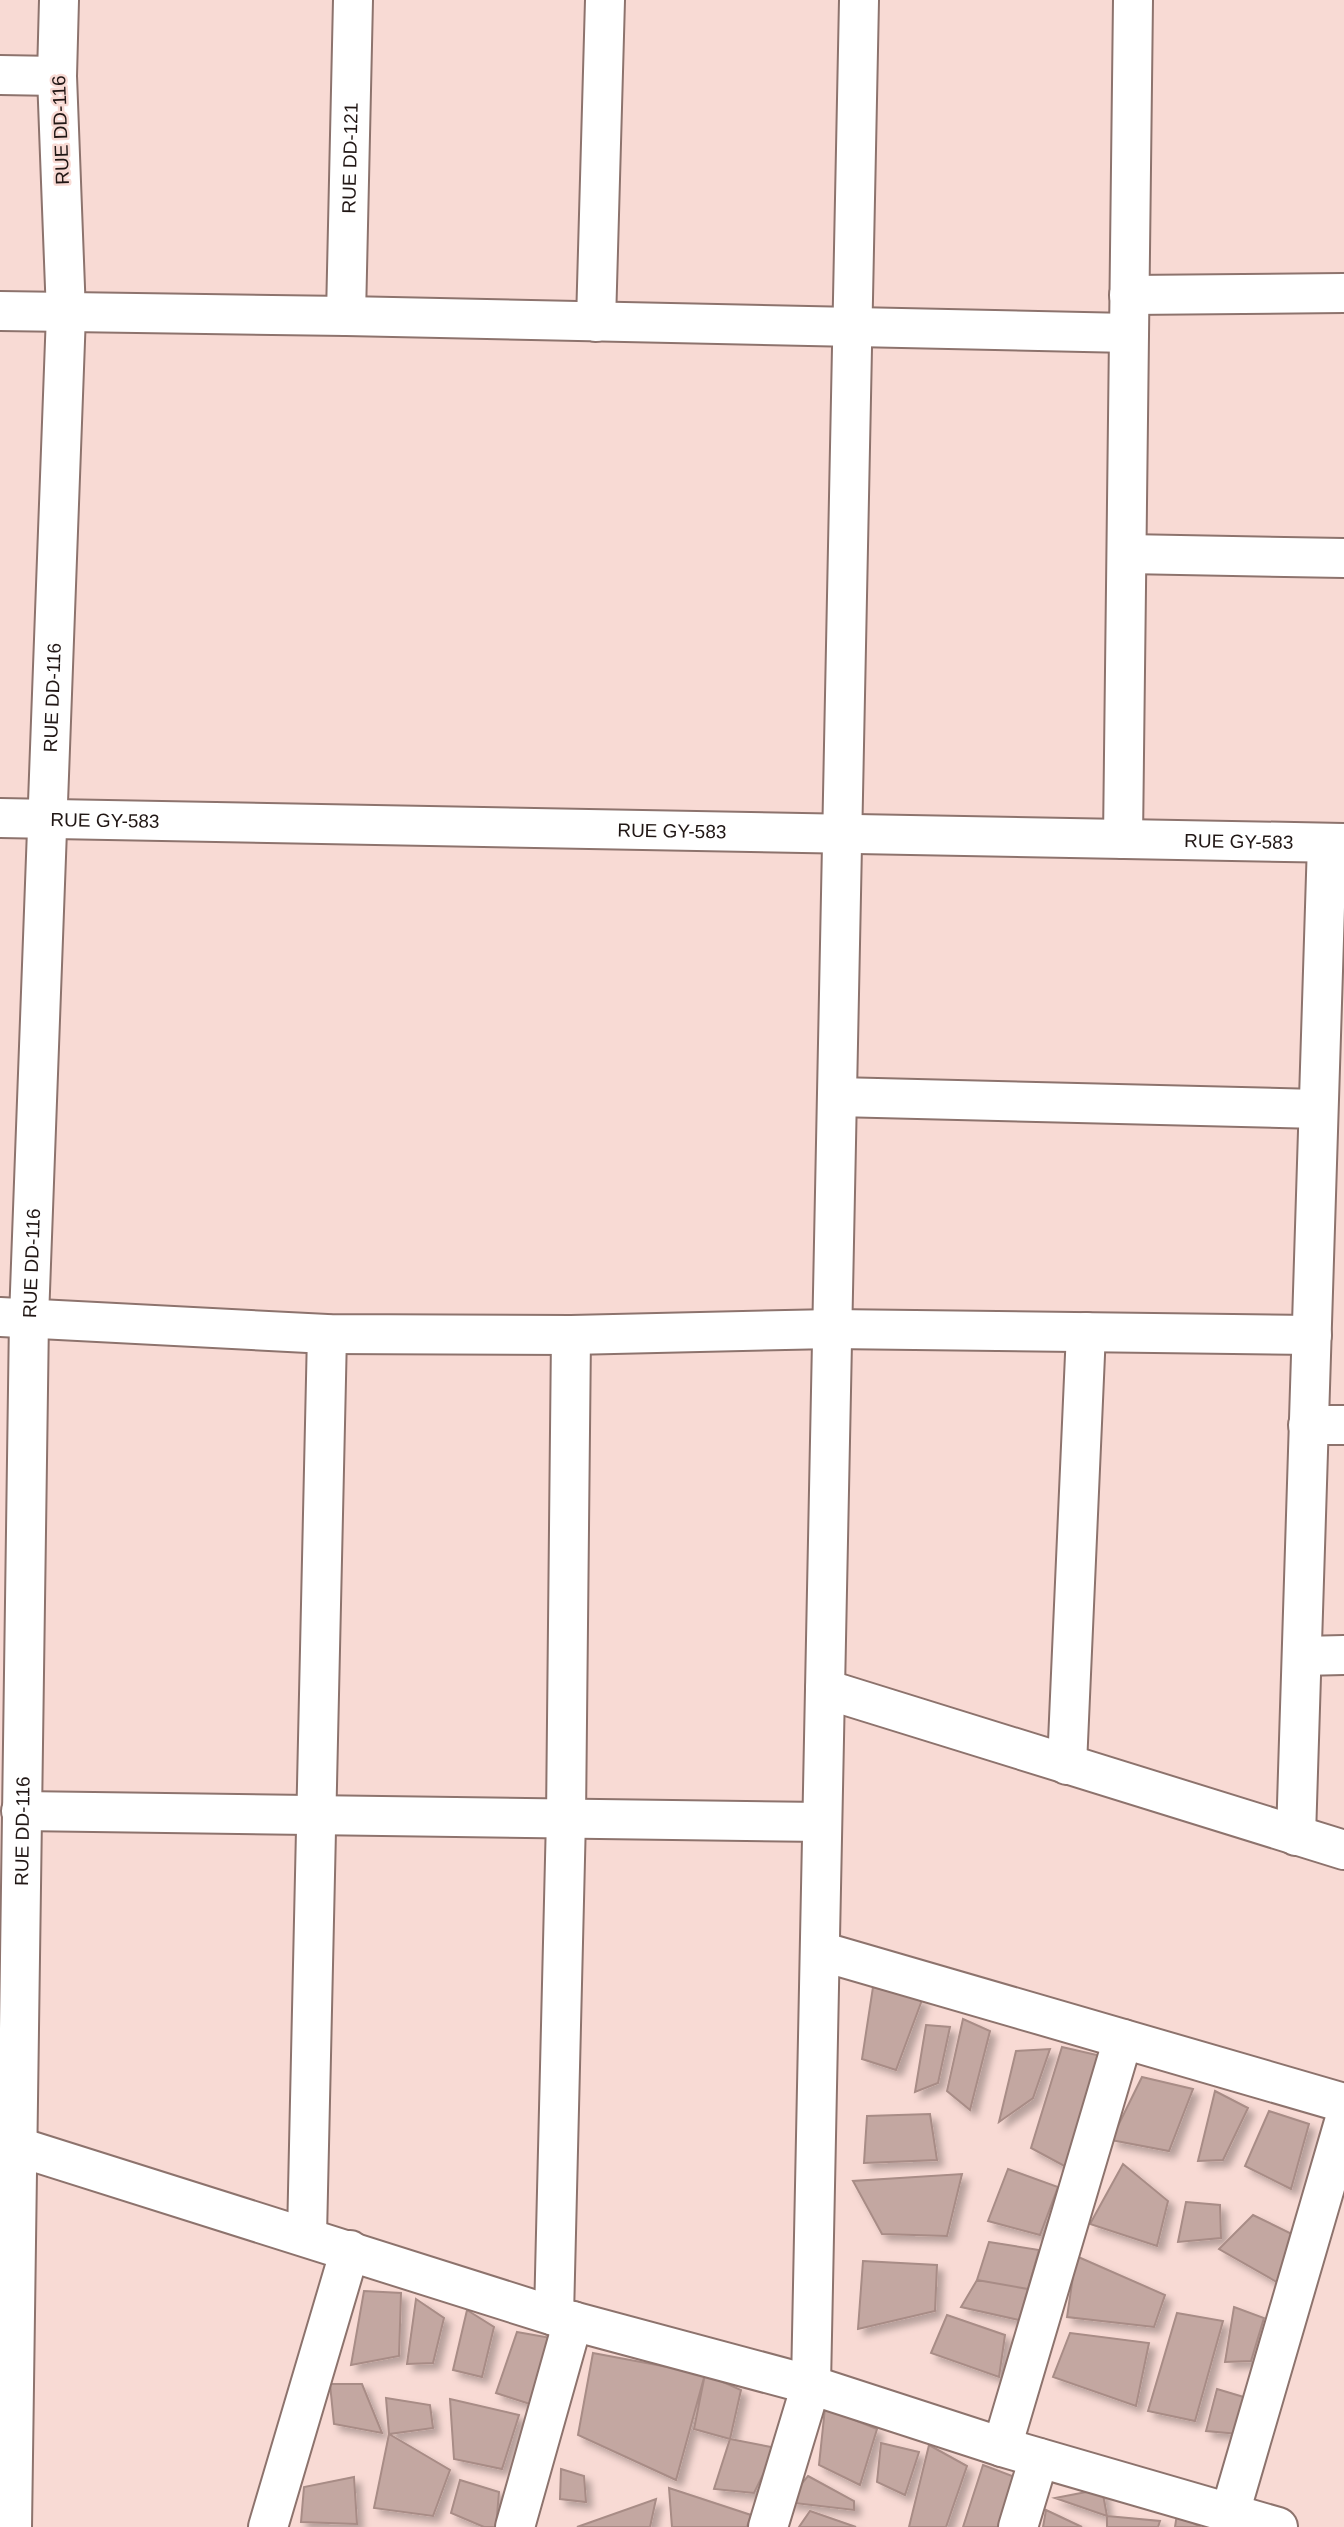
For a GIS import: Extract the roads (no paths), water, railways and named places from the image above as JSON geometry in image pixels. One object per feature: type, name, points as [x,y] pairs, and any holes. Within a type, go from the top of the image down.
[{"type":"street","name":"RUE DD-116","points":[[12,2527],[8,2143],[21,1811],[13,1586],[15,1317],[47,819],[66,314],[57,76],[59,0]]},
{"type":"street","name":"RUE DD-121","points":[[346,316],[353,0]]},
{"type":"street","points":[[596,322],[605,0]]},
{"type":"street","points":[[768,2527],[811,2385],[859,0]]},
{"type":"street","points":[[1123,839],[1133,0]]},
{"type":"street","points":[[0,75],[57,76]]},
{"type":"street","points":[[1129,295],[1344,293]]},
{"type":"street","points":[[0,311],[1129,334]]},
{"type":"street","points":[[1126,554],[1344,558]]},
{"type":"street","name":"RUE GY-583","points":[[0,818],[1336,843]]},
{"type":"street","points":[[1296,1836],[1301,1656],[1326,1425],[1312,1335],[1318,1109],[1336,843]]},
{"type":"street","points":[[837,1097],[1318,1109]]},
{"type":"street","points":[[15,1317],[327,1334],[570,1335],[832,1329],[1312,1335]]},
{"type":"street","points":[[1067,1765],[1086,1332]]},
{"type":"street","points":[[307,2236],[327,1334]]},
{"type":"street","points":[[515,2527],[563,2318],[570,1335]]},
{"type":"street","points":[[1301,1656],[1344,1655]]},
{"type":"street","points":[[825,1689],[1344,1850]]},
{"type":"street","points":[[21,1811],[822,1822]]},
{"type":"street","points":[[820,1951],[1344,2103]]},
{"type":"street","points":[[1002,2447],[1123,2039]]},
{"type":"street","points":[[1230,2513],[1344,2122]]},
{"type":"street","points":[[8,2143],[563,2318],[811,2385],[1002,2447],[1275,2527]]},
{"type":"street","points":[[268,2527],[350,2250]]},
{"type":"street","points":[[1018,2527],[1039,2458]]}]
